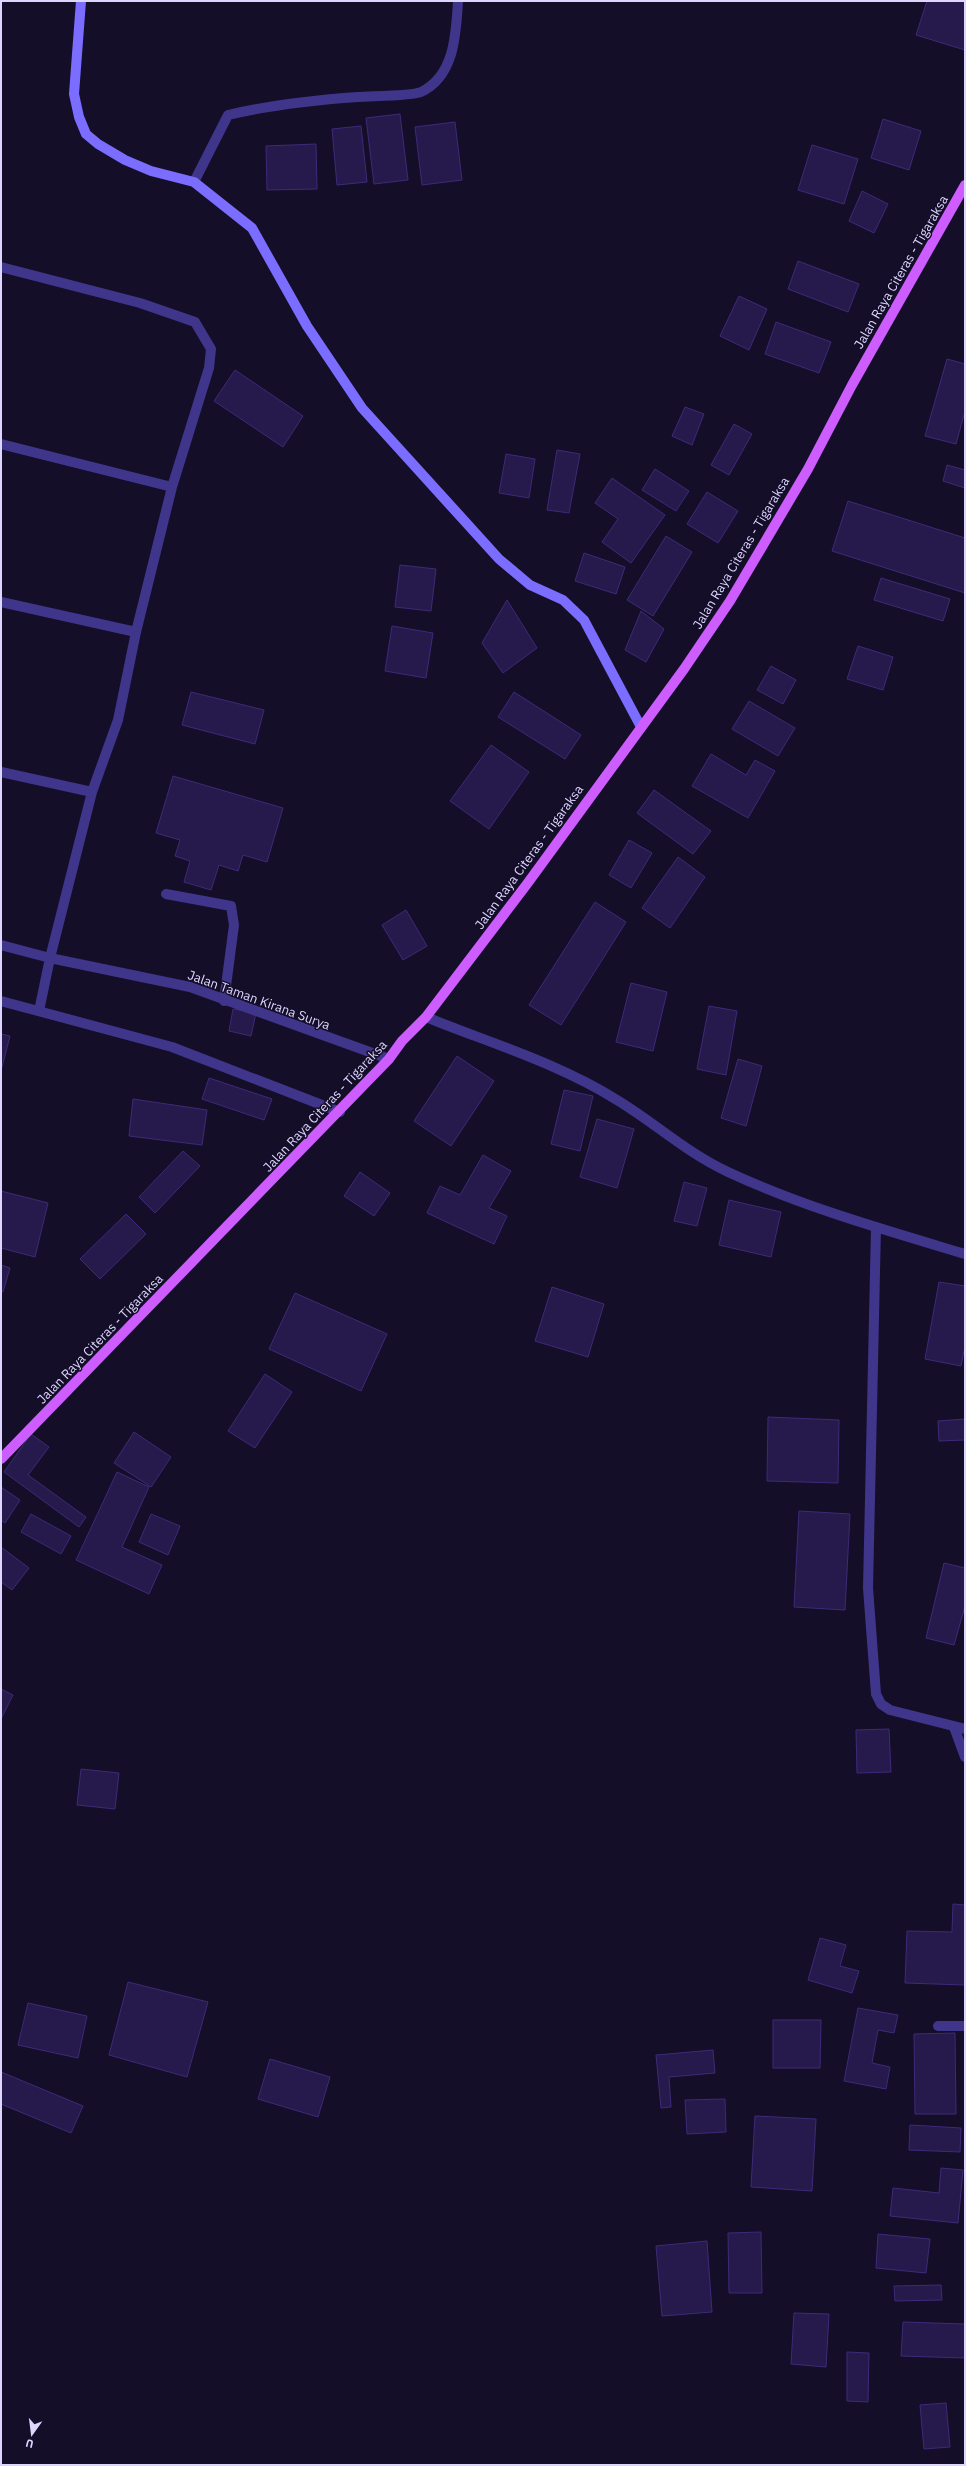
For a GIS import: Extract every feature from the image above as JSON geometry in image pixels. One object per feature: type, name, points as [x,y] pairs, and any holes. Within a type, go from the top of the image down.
[{"type":"main road","name":"Jalan Raya Citeras - Tigaraksa","points":[[1,1459],[389,1060],[402,1041],[426,1017],[527,884],[730,601],[808,469],[852,385],[965,185]]},
{"type":"street","points":[[80,1],[74,94],[79,118],[86,134],[98,144],[125,160],[152,171],[194,182],[252,228],[307,326],[367,414],[499,559],[530,585],[563,600],[584,620],[641,727]]},
{"type":"street","points":[[194,182],[228,115],[347,98],[421,92],[440,77],[450,60],[456,38],[458,1]]},
{"type":"street","points":[[1,267],[140,303],[195,322],[211,349],[209,368],[172,487],[136,632],[118,720],[92,792],[50,958],[39,1010]]},
{"type":"street","points":[[1,444],[172,487]]},
{"type":"street","points":[[1,602],[136,632]]},
{"type":"street","points":[[1,772],[92,792]]},
{"type":"street","points":[[166,894],[231,906],[234,925],[224,1001]]},
{"type":"street","name":"Jalan Taman Kirana Surya","points":[[1,945],[50,958],[190,987],[224,1001],[389,1060]]},
{"type":"street","points":[[1,1001],[172,1047],[340,1112]]},
{"type":"street","points":[[426,1017],[548,1064],[584,1082],[617,1100],[701,1158],[728,1172],[876,1227],[965,1254]]},
{"type":"street","points":[[876,1227],[868,1588],[876,1694],[881,1704],[890,1710],[965,1729]]},
{"type":"street","points":[[954,1726],[965,1757]]},
{"type":"street","points":[[938,2026],[965,2026]]},
{"type":"building","points":[[927,1],[965,1],[965,50],[916,35]]},
{"type":"building","points":[[400,114],[408,180],[374,184],[366,118]]},
{"type":"building","points":[[883,119],[921,131],[909,170],[871,158]]},
{"type":"building","points":[[455,122],[462,180],[422,185],[415,127]]},
{"type":"building","points":[[361,126],[367,182],[337,185],[332,129]]},
{"type":"building","points":[[316,144],[317,189],[267,190],[266,146]]},
{"type":"building","points":[[812,145],[858,159],[844,204],[798,190]]},
{"type":"building","points":[[862,191],[888,204],[874,233],[849,221]]},
{"type":"building","points":[[798,261],[859,284],[848,312],[788,289]]},
{"type":"building","points":[[739,296],[767,309],[749,350],[720,336]]},
{"type":"building","points":[[776,322],[831,342],[819,373],[765,354]]},
{"type":"building","points":[[947,359],[965,364],[965,411],[956,444],[925,436]]},
{"type":"building","points":[[235,370],[303,416],[283,447],[214,401]]},
{"type":"building","points":[[685,407],[704,414],[692,445],[672,436]]},
{"type":"building","points":[[734,424],[752,434],[729,475],[711,465]]},
{"type":"building","points":[[557,450],[580,454],[569,513],[547,510]]},
{"type":"building","points":[[506,454],[535,459],[529,498],[499,493]]},
{"type":"building","points":[[947,465],[965,470],[965,488],[943,481]]},
{"type":"building","points":[[655,469],[689,491],[676,511],[642,490]]},
{"type":"building","points":[[612,478],[665,515],[631,563],[602,542],[618,519],[595,503]]},
{"type":"building","points":[[707,492],[738,511],[718,543],[687,524]]},
{"type":"building","points":[[848,501],[965,538],[965,593],[832,551]]},
{"type":"building","points":[[666,536],[692,552],[653,616],[627,600]]},
{"type":"building","points":[[584,553],[625,567],[616,594],[575,581]]},
{"type":"building","points":[[400,565],[436,569],[431,611],[395,607]]},
{"type":"building","points":[[881,578],[950,599],[943,621],[874,600]]},
{"type":"building","points":[[507,600],[537,648],[503,673],[482,643]]},
{"type":"building","points":[[641,611],[664,629],[646,662],[625,650]]},
{"type":"building","points":[[392,626],[433,633],[426,678],[385,671]]},
{"type":"building","points":[[858,646],[893,657],[883,690],[847,679]]},
{"type":"building","points":[[771,666],[796,680],[783,704],[757,690]]},
{"type":"building","points":[[191,692],[264,710],[255,744],[182,725]]},
{"type":"building","points":[[514,692],[581,735],[565,759],[498,717]]},
{"type":"building","points":[[749,701],[795,728],[778,756],[732,729]]},
{"type":"building","points":[[491,745],[529,772],[489,829],[450,801]]},
{"type":"building","points":[[711,754],[746,775],[755,760],[775,771],[748,818],[692,786]]},
{"type":"building","points":[[173,776],[283,808],[267,862],[243,855],[238,871],[219,865],[211,890],[184,882],[190,861],[175,856],[180,840],[156,833]]},
{"type":"building","points":[[654,790],[711,831],[693,854],[637,813]]},
{"type":"building","points":[[629,840],[652,853],[631,888],[609,875]]},
{"type":"building","points":[[678,857],[705,877],[670,928],[642,908]]},
{"type":"building","points":[[595,902],[626,922],[561,1025],[529,1005]]},
{"type":"building","points":[[406,910],[427,946],[403,960],[382,925]]},
{"type":"building","points":[[631,983],[667,992],[653,1051],[616,1042]]},
{"type":"building","points":[[709,1006],[737,1011],[726,1075],[697,1069]]},
{"type":"building","points":[[233,1009],[256,1013],[251,1036],[229,1031]]},
{"type":"building","points":[[1,1034],[10,1036],[1,1071]]},
{"type":"building","points":[[457,1056],[494,1081],[451,1146],[414,1121]]},
{"type":"building","points":[[738,1059],[762,1066],[746,1126],[721,1118]]},
{"type":"building","points":[[209,1078],[272,1099],[264,1120],[202,1099]]},
{"type":"building","points":[[564,1090],[593,1096],[580,1151],[551,1144]]},
{"type":"building","points":[[133,1099],[207,1110],[202,1145],[129,1136]]},
{"type":"building","points":[[597,1119],[634,1129],[617,1188],[580,1177]]},
{"type":"building","points":[[183,1151],[200,1166],[155,1213],[139,1197]]},
{"type":"building","points":[[483,1155],[511,1171],[489,1208],[507,1216],[494,1244],[427,1213],[440,1186],[460,1195]]},
{"type":"building","points":[[360,1172],[390,1193],[374,1216],[344,1196]]},
{"type":"building","points":[[684,1182],[707,1188],[697,1226],[674,1221]]},
{"type":"building","points":[[1,1191],[48,1203],[35,1257],[1,1248]]},
{"type":"building","points":[[729,1200],[781,1212],[771,1257],[719,1245]]},
{"type":"building","points":[[126,1214],[146,1234],[100,1279],[80,1259]]},
{"type":"building","points":[[1,1265],[10,1268],[3,1292],[1,1291]]},
{"type":"building","points":[[939,1282],[965,1286],[965,1346],[961,1366],[925,1359]]},
{"type":"building","points":[[552,1287],[604,1304],[588,1357],[535,1341]]},
{"type":"building","points":[[295,1293],[387,1334],[361,1391],[269,1349]]},
{"type":"building","points":[[265,1374],[292,1392],[255,1448],[228,1431]]},
{"type":"building","points":[[768,1417],[839,1420],[838,1483],[767,1481]]},
{"type":"building","points":[[965,1419],[965,1440],[939,1441],[938,1421]]},
{"type":"building","points":[[134,1432],[171,1457],[151,1487],[114,1463]]},
{"type":"building","points":[[31,1434],[49,1447],[28,1475],[86,1517],[79,1527],[4,1472]]},
{"type":"building","points":[[117,1472],[149,1487],[122,1547],[162,1565],[149,1594],[76,1560]]},
{"type":"building","points":[[1,1487],[20,1500],[5,1523],[1,1520]]},
{"type":"building","points":[[799,1511],[850,1514],[845,1610],[794,1607]]},
{"type":"building","points":[[31,1514],[71,1536],[61,1554],[21,1532]]},
{"type":"building","points":[[151,1514],[180,1526],[168,1555],[139,1542]]},
{"type":"building","points":[[1,1547],[29,1568],[12,1590],[1,1582]]},
{"type":"building","points":[[944,1563],[965,1568],[965,1606],[954,1645],[926,1638]]},
{"type":"building","points":[[1,1689],[13,1695],[1,1719]]},
{"type":"building","points":[[889,1729],[891,1772],[857,1773],[856,1730]]},
{"type":"building","points":[[81,1769],[119,1773],[115,1809],[77,1805]]},
{"type":"building","points":[[953,1904],[965,1905],[965,1985],[905,1983],[907,1931],[952,1932]]},
{"type":"building","points":[[820,1938],[846,1945],[840,1966],[859,1971],[852,1993],[808,1980]]},
{"type":"building","points":[[128,1982],[208,2002],[187,2077],[109,2055]]},
{"type":"building","points":[[28,2003],[87,2016],[78,2058],[18,2045]]},
{"type":"building","points":[[858,2008],[898,2015],[894,2033],[878,2030],[872,2063],[890,2067],[886,2089],[844,2081]]},
{"type":"building","points":[[773,2020],[821,2020],[820,2068],[773,2068]]},
{"type":"building","points":[[955,2033],[956,2114],[915,2114],[914,2034]]},
{"type":"building","points":[[713,2050],[715,2073],[669,2077],[671,2107],[661,2108],[656,2055]]},
{"type":"building","points":[[270,2059],[330,2077],[318,2117],[258,2099]]},
{"type":"building","points":[[1,2072],[83,2106],[71,2133],[1,2104]]},
{"type":"building","points":[[725,2099],[726,2132],[687,2134],[685,2100]]},
{"type":"building","points":[[755,2116],[816,2119],[812,2191],[751,2187]]},
{"type":"building","points":[[910,2125],[961,2128],[960,2152],[909,2150]]},
{"type":"building","points":[[941,2168],[963,2170],[958,2223],[890,2216],[893,2188],[939,2193]]},
{"type":"building","points":[[761,2232],[762,2293],[729,2293],[728,2233]]},
{"type":"building","points":[[878,2234],[930,2239],[926,2273],[876,2268]]},
{"type":"building","points":[[707,2241],[712,2312],[662,2316],[656,2246]]},
{"type":"building","points":[[941,2285],[942,2300],[895,2301],[894,2286]]},
{"type":"building","points":[[794,2313],[829,2314],[826,2367],[791,2364]]},
{"type":"building","points":[[903,2322],[965,2324],[965,2358],[901,2356]]},
{"type":"building","points":[[847,2352],[869,2353],[868,2402],[847,2401]]},
{"type":"building","points":[[946,2403],[950,2447],[924,2449],[920,2405]]}]
